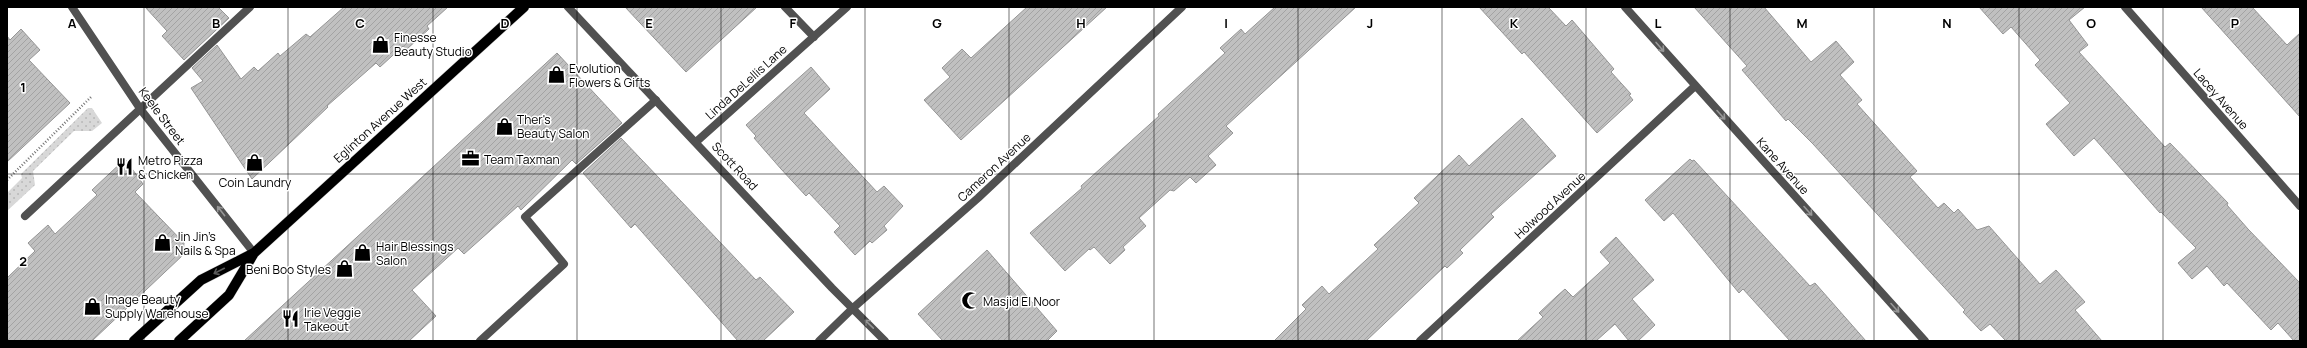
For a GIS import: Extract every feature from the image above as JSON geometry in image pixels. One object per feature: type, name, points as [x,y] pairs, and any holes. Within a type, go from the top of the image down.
[{"type":"main road","name":"Eglinton Avenue West","points":[[134,341],[201,280],[254,253],[524,7]]},
{"type":"main road","name":"Eglinton Avenue West","points":[[179,341],[228,295],[254,253]]},
{"type":"street","name":"Keele Street","points":[[72,7],[141,110],[254,253]]},
{"type":"street","points":[[25,216],[141,110],[250,7]]},
{"type":"street","name":"Scott Road","points":[[568,7],[832,288],[885,341]]},
{"type":"street","points":[[785,7],[814,37]]},
{"type":"street","name":"Linda DeLellis Lane","points":[[696,142],[847,7]]},
{"type":"street","name":"Cameron Avenue","points":[[819,341],[853,308],[978,198],[1182,7]]},
{"type":"street","name":"Kane Avenue","points":[[1625,7],[1925,341]]},
{"type":"street","name":"Lacey Avenue","points":[[2125,7],[2300,206]]},
{"type":"street","name":"Holwood Avenue","points":[[1420,341],[1695,86]]},
{"type":"street","points":[[480,341],[564,264],[525,217],[656,100]]},
{"type":"path","points":[[7,180],[91,97]]},
{"type":"shaded area","points":[[88,108],[92,108],[102,123],[92,131],[74,131],[33,171],[35,185],[7,211],[7,193],[22,178],[21,174]]},
{"type":"building","points":[[145,7],[218,7],[229,18],[184,60],[162,36],[167,31]]},
{"type":"building","points":[[344,7],[448,7],[427,26],[429,29],[407,49],[403,46],[380,67],[376,63],[327,106],[328,107],[252,179],[191,88],[203,81],[192,68],[217,45],[241,79],[254,67],[258,71],[278,53],[280,56],[306,34],[310,37]]},
{"type":"building","points":[[625,7],[757,7],[686,72]]},
{"type":"building","points":[[1027,7],[1107,7],[961,140],[924,100],[950,77],[942,68],[962,49],[971,58]]},
{"type":"building","points":[[1275,7],[1356,7],[1226,126],[1233,133],[1208,156],[1216,165],[1196,183],[1190,177],[1174,191],[1170,190],[1139,218],[1146,226],[1123,247],[1125,250],[1110,264],[1094,247],[1090,250],[1089,249],[1065,271],[1030,233],[1082,188],[1081,186],[1159,116],[1158,114],[1225,53],[1220,48],[1241,29],[1245,34]]},
{"type":"building","points":[[1479,7],[1548,7],[1566,26],[1572,20],[1614,69],[1611,72],[1631,94],[1629,95],[1633,100],[1597,133],[1524,52],[1522,54]]},
{"type":"building","points":[[1694,7],[1764,7],[1811,62],[1836,41],[1854,62],[1840,75],[1862,100],[1857,104],[1917,171],[1910,177],[1938,208],[1944,203],[1954,213],[1958,209],[1977,230],[1989,226],[2040,284],[2056,270],[2085,302],[2075,310],[2102,341],[2006,341],[1990,324],[1981,331],[1963,312],[1965,310],[1813,144],[1788,119],[1786,121],[1742,70],[1747,66]]},
{"type":"building","points":[[1979,7],[2085,7],[2069,20],[2088,45],[2079,52],[2165,147],[2170,143],[2228,203],[2227,205],[2248,229],[2300,283],[2300,341],[2294,341],[2278,323],[2271,330],[2227,283],[2224,286],[2207,266],[2192,279],[2178,263],[2196,248],[2161,212],[2160,213],[2094,138],[2074,156],[2046,124],[2070,103],[2035,65],[2040,60],[2011,27],[2003,34]]},
{"type":"building","points":[[2201,7],[2252,7],[2287,45],[2300,33],[2300,117]]},
{"type":"building","points":[[21,29],[40,50],[29,60],[70,103],[7,162],[7,36],[10,40]]},
{"type":"building","points":[[557,53],[622,123],[576,164],[572,160],[521,210],[518,206],[464,254],[458,248],[412,290],[436,316],[409,341],[244,341]]},
{"type":"building","points":[[811,67],[830,89],[804,113],[877,192],[884,186],[903,206],[884,226],[887,230],[872,243],[870,241],[855,255],[834,232],[840,226],[809,193],[806,196],[754,138],[756,136],[746,125]]},
{"type":"building","points":[[1522,118],[1556,156],[1491,214],[1494,217],[1460,250],[1463,253],[1447,268],[1445,266],[1366,341],[1274,341],[1306,309],[1302,305],[1322,286],[1329,294],[1378,249],[1374,245],[1419,203],[1414,198],[1459,155],[1469,166]]},
{"type":"building","points":[[621,138],[756,280],[760,277],[794,312],[763,341],[738,341],[635,224],[631,228],[583,173]]},
{"type":"building","points":[[125,159],[143,184],[135,192],[184,243],[183,255],[92,341],[7,341],[7,278],[35,251],[28,243],[48,225],[55,234],[97,195],[92,190]]},
{"type":"building","points":[[1690,159],[1692,161],[1694,160],[1810,286],[1815,283],[1866,341],[1790,341],[1743,289],[1739,293],[1673,213],[1664,221],[1645,200]]},
{"type":"building","points":[[1616,237],[1654,280],[1632,299],[1655,325],[1638,341],[1629,341],[1615,324],[1596,341],[1517,341],[1543,317],[1539,313],[1565,289],[1573,297],[1610,263],[1600,252]]},
{"type":"building","name":"Masjid El Noor","points":[[987,250],[1057,331],[1047,341],[943,341],[918,314]]},
{"type":"place","name":"Finesse Beauty Studio","points":[[381,44]]},
{"type":"place","name":"Evolution Flowers & Gifts","points":[[556,75]]},
{"type":"place","name":"Ther's Beauty Salon","points":[[504,126]]},
{"type":"place","name":"Team Taxman","points":[[471,159]]},
{"type":"place","name":"Coin Laundry","points":[[255,163]]},
{"type":"place","name":"Metro Pizza & Chicken","points":[[125,167]]},
{"type":"place","name":"Jin Jin’s Nails & Spa","points":[[162,243]]},
{"type":"place","name":"Hair Blessings Salon","points":[[363,253]]},
{"type":"place","name":"Beni Boo Styles","points":[[344,269]]},
{"type":"place","name":"Masjid El Noor","points":[[970,301]]},
{"type":"place","name":"Image Beauty Supply Warehouse","points":[[92,306]]},
{"type":"place","name":"Irie Veggie Takeout","points":[[291,319]]}]
